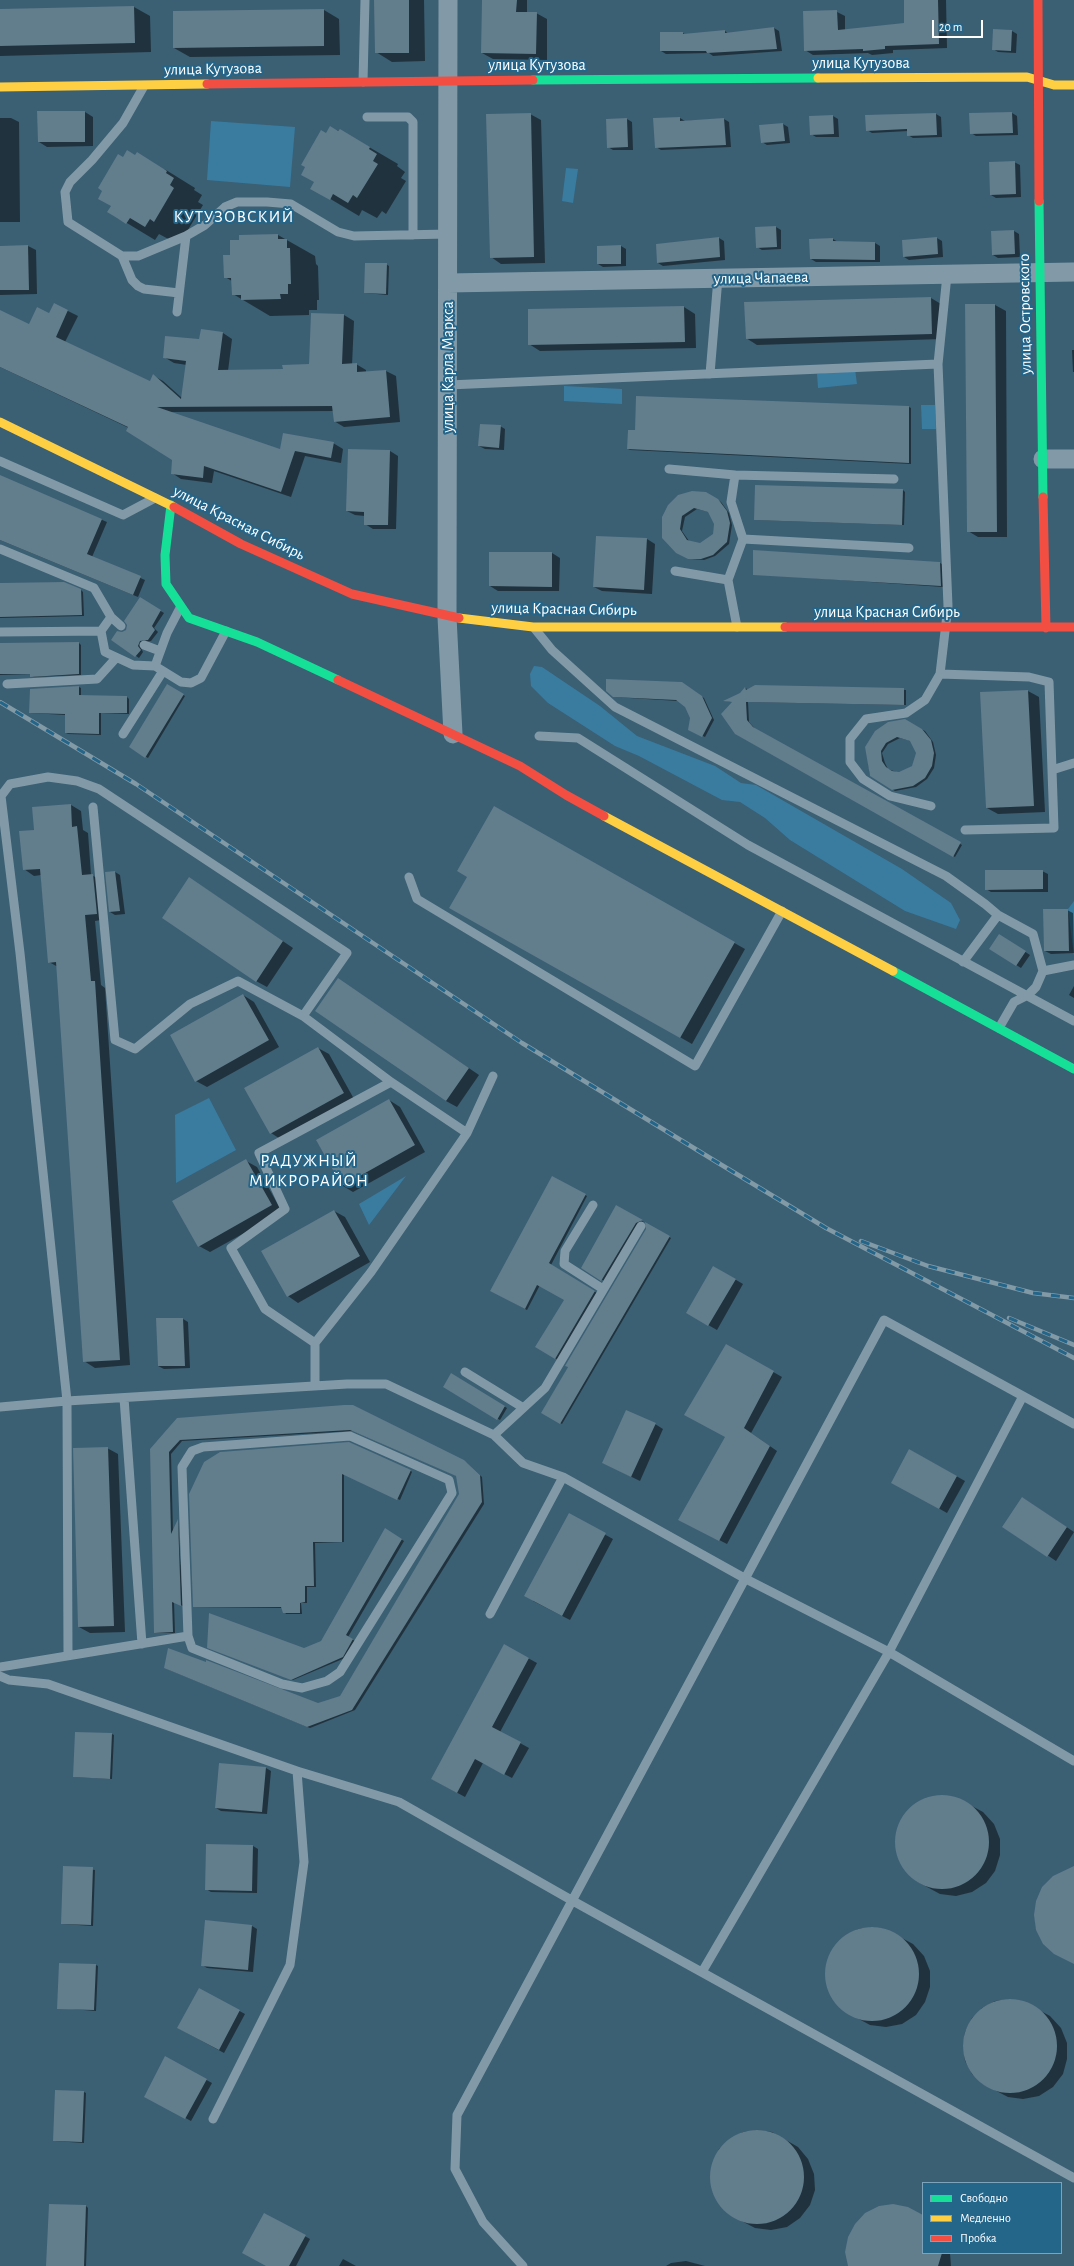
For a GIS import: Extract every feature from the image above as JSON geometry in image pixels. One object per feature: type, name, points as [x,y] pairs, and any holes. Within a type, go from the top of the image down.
[{"type":"street","name":"улица Карла Маркса","points":[[448,0],[447,617],[453,734]]},
{"type":"street","name":"улица Островского","points":[[1038,0],[1040,81],[1039,273],[1046,628]]},
{"type":"street","name":"улица Кутузова","points":[[0,88],[448,81],[1027,77],[1054,85],[1074,85]]},
{"type":"street","name":"улица Чапаева","points":[[448,283],[1074,272]]},
{"type":"street","name":"улица Красная Сибирь","points":[[0,422],[171,505],[241,544],[352,594],[447,617],[533,627],[1074,627]]},
{"type":"street","points":[[1043,459],[1074,459]]},
{"type":"street","points":[[171,505],[165,555],[166,584],[189,618],[257,642],[520,766],[566,795],[782,910],[1074,1069]]},
{"type":"lane","points":[[363,82],[364,0]]},
{"type":"lane","points":[[145,85],[123,123],[92,160],[70,182],[65,192],[68,222],[122,256],[138,256],[186,236],[205,225],[225,207],[237,202],[291,204],[338,232],[354,236],[448,234]]},
{"type":"lane","points":[[366,117],[408,117],[413,122],[414,235]]},
{"type":"lane","points":[[177,312],[186,236]]},
{"type":"lane","points":[[122,256],[132,280],[138,286],[144,289],[179,293]]},
{"type":"lane","points":[[931,806],[890,796],[864,779],[850,762],[850,739],[866,719],[906,713],[925,700],[940,674],[948,606],[938,364],[947,275]]},
{"type":"lane","points":[[710,374],[718,278]]},
{"type":"lane","points":[[448,385],[938,364]]},
{"type":"lane","points":[[0,461],[123,515],[155,497]]},
{"type":"lane","points":[[669,468],[735,475],[894,479]]},
{"type":"lane","points":[[735,475],[731,502],[743,539],[728,580],[736,627]]},
{"type":"lane","points":[[743,539],[909,548]]},
{"type":"lane","points":[[0,549],[94,588],[111,616],[121,626]]},
{"type":"lane","points":[[675,571],[728,580]]},
{"type":"lane","points":[[155,666],[160,651],[181,607]]},
{"type":"lane","points":[[111,616],[101,631],[105,652],[132,665],[155,666],[181,682],[191,683],[201,678],[226,631]]},
{"type":"lane","points":[[533,627],[552,650],[615,707],[946,876],[998,915],[1033,934],[1043,970],[1036,987],[1028,995],[1014,1002],[999,1028]]},
{"type":"lane","points":[[0,632],[101,631]]},
{"type":"lane","points":[[144,645],[160,651]]},
{"type":"lane","points":[[7,684],[97,679],[116,658]]},
{"type":"lane","points":[[123,734],[163,671]]},
{"type":"lane","points":[[940,674],[1029,677],[1049,682],[1054,828],[965,830]]},
{"type":"lane","points":[[539,736],[578,738],[748,845],[1074,1021]]},
{"type":"lane","points":[[1052,770],[1074,763]]},
{"type":"lane","points":[[68,1655],[67,1401],[20,953],[0,796],[10,784],[48,777],[77,782],[99,789],[347,953],[303,1016]]},
{"type":"lane","points":[[93,807],[115,1040],[136,1049],[190,1004],[238,981],[303,1016],[391,1082],[467,1133]]},
{"type":"lane","points":[[409,877],[417,899],[695,1066],[782,910]]},
{"type":"lane","points":[[963,962],[998,915]]},
{"type":"lane","points":[[1043,970],[1074,965]]},
{"type":"lane","points":[[315,1386],[315,1342],[371,1272],[467,1133],[493,1076]]},
{"type":"lane","points":[[315,1342],[265,1309],[231,1248],[285,1209],[259,1153],[391,1082]]},
{"type":"lane","points":[[593,1205],[565,1251],[564,1264],[604,1289]]},
{"type":"lane","points":[[494,1435],[522,1407],[545,1388],[641,1226]]},
{"type":"lane","points":[[524,2266],[483,2222],[455,2168],[457,2115],[884,1320],[1074,1424]]},
{"type":"lane","points":[[465,1372],[522,1407]]},
{"type":"lane","points":[[0,1407],[67,1401],[315,1386],[386,1384],[494,1435],[523,1463],[563,1477],[746,1579],[889,1652],[1074,1761]]},
{"type":"lane","points":[[702,1972],[889,1652],[1023,1396]]},
{"type":"lane","points":[[124,1398],[142,1644]]},
{"type":"lane","points":[[350,1436],[449,1480],[452,1493],[340,1672],[326,1681],[302,1688],[282,1684],[192,1648],[188,1636],[182,1467],[192,1451],[203,1447],[350,1436]]},
{"type":"lane","points":[[490,1614],[563,1477]]},
{"type":"lane","points":[[0,1666],[188,1636]]},
{"type":"lane","points":[[0,1676],[9,1680],[48,1684],[297,1771],[399,1802],[573,1901],[1074,2178]]},
{"type":"lane","points":[[213,2119],[290,1964],[304,1862],[297,1771]]},
{"type":"shaded area","points":[[211,121],[295,127],[290,187],[207,180]]},
{"type":"shaded area","points":[[566,168],[578,169],[573,203],[562,201]]},
{"type":"shaded area","points":[[855,369],[857,384],[818,388],[817,374]]},
{"type":"shaded area","points":[[564,386],[622,389],[622,404],[564,401]]},
{"type":"shaded area","points":[[921,405],[935,405],[936,429],[922,429]]},
{"type":"shaded area","points":[[534,666],[542,667],[600,706],[637,736],[715,766],[741,783],[756,785],[902,869],[951,903],[960,920],[956,929],[905,911],[790,840],[765,818],[740,802],[722,800],[639,756],[615,746],[548,703],[531,686],[530,674]]},
{"type":"shaded area","points":[[1074,901],[1074,956],[1068,909]]},
{"type":"shaded area","points":[[209,1098],[236,1150],[176,1183],[175,1115]]},
{"type":"shaded area","points":[[406,1176],[369,1225],[359,1204]]},
{"type":"building","points":[[374,0],[409,0],[409,53],[375,53]]},
{"type":"building","points":[[482,0],[517,0],[516,12],[537,12],[536,54],[481,53]]},
{"type":"building","points":[[904,0],[938,0],[939,44],[885,46],[885,49],[863,51],[863,49],[804,51],[803,11],[837,10],[838,30],[904,23]]},
{"type":"building","points":[[134,6],[135,43],[0,46],[0,9]]},
{"type":"building","points":[[324,9],[324,46],[173,48],[173,11]]},
{"type":"building","points":[[774,27],[777,49],[707,53],[706,51],[660,51],[660,32],[683,32],[683,34],[725,30],[725,33]]},
{"type":"building","points":[[993,29],[1012,30],[1011,51],[992,50]]},
{"type":"building","points":[[37,111],[85,111],[85,142],[38,142]]},
{"type":"building","points":[[1012,112],[1013,133],[970,134],[969,113]]},
{"type":"building","points":[[531,113],[534,257],[490,258],[486,114]]},
{"type":"building","points":[[936,113],[937,135],[907,136],[907,129],[866,131],[865,115]]},
{"type":"building","points":[[833,115],[834,134],[810,135],[809,116]]},
{"type":"building","points":[[680,117],[680,121],[724,118],[726,145],[655,148],[653,118]]},
{"type":"building","points":[[627,118],[628,147],[607,148],[606,119]]},
{"type":"building","points":[[783,123],[785,141],[761,143],[759,125]]},
{"type":"building","points":[[330,126],[338,131],[340,129],[370,147],[369,149],[377,154],[373,161],[378,164],[357,198],[353,195],[348,203],[333,194],[330,200],[310,189],[314,182],[301,175],[305,167],[301,165],[321,130],[326,133]]},
{"type":"building","points":[[127,150],[135,155],[137,152],[167,171],[166,173],[174,178],[170,185],[174,188],[154,222],[150,219],[145,227],[130,218],[126,224],[107,212],[111,206],[98,199],[102,191],[98,188],[118,154],[123,157]]},
{"type":"building","points":[[1015,161],[1016,194],[990,195],[989,162]]},
{"type":"building","points":[[776,226],[777,247],[756,248],[755,227]]},
{"type":"building","points":[[1014,230],[1015,254],[992,255],[991,231]]},
{"type":"building","points":[[278,234],[278,239],[287,239],[287,248],[290,248],[291,284],[288,284],[288,294],[280,294],[281,299],[241,300],[241,295],[232,295],[231,278],[224,278],[223,255],[230,255],[230,240],[239,240],[239,235]]},
{"type":"building","points":[[719,237],[720,257],[657,263],[656,244]]},
{"type":"building","points":[[937,237],[938,254],[903,257],[902,240]]},
{"type":"building","points":[[833,238],[833,241],[875,242],[875,260],[810,259],[809,239]]},
{"type":"building","points":[[28,245],[29,290],[0,290],[0,246]]},
{"type":"building","points":[[621,245],[621,264],[597,264],[597,246]]},
{"type":"building","points":[[365,263],[387,263],[386,294],[364,293]]},
{"type":"building","points":[[931,297],[932,334],[746,339],[744,302]]},
{"type":"building","points":[[54,303],[68,310],[56,337],[150,381],[153,374],[181,399],[186,361],[163,358],[165,336],[199,339],[201,329],[223,332],[218,370],[283,369],[282,365],[309,364],[311,313],[344,314],[342,364],[357,363],[357,372],[386,370],[390,417],[334,422],[332,406],[157,407],[280,449],[283,433],[334,442],[331,458],[295,451],[281,492],[204,466],[203,478],[171,474],[172,460],[126,431],[128,427],[0,367],[0,310],[29,324],[37,307],[49,313]]},
{"type":"building","points":[[965,304],[995,304],[997,532],[967,532]]},
{"type":"building","points":[[684,306],[685,342],[528,345],[528,309]]},
{"type":"building","points":[[636,396],[909,406],[909,463],[627,449],[628,430],[635,430]]},
{"type":"building","points":[[480,424],[501,425],[499,448],[478,446]]},
{"type":"building","points":[[348,449],[390,450],[388,525],[364,525],[364,512],[346,511]]},
{"type":"building","points":[[0,475],[102,519],[87,554],[141,576],[133,595],[0,540]]},
{"type":"building","points":[[755,485],[903,489],[902,525],[754,520]]},
{"type":"building","points":[[692,491],[706,492],[718,499],[727,511],[730,523],[727,542],[713,555],[701,559],[688,559],[676,553],[662,538],[662,517],[668,505],[678,495]],"holes":[[[694,508],[708,512],[714,524],[713,534],[700,543],[687,540],[680,529],[682,516]]]},
{"type":"building","points":[[596,536],[647,538],[644,590],[593,587]]},
{"type":"building","points":[[753,550],[940,562],[941,586],[753,575]]},
{"type":"building","points":[[489,552],[552,552],[552,587],[489,586]]},
{"type":"building","points":[[64,582],[81,589],[82,615],[0,617],[0,583]]},
{"type":"building","points":[[140,597],[161,610],[152,626],[155,630],[148,640],[140,641],[138,646],[141,650],[135,657],[111,640],[117,631],[122,632],[126,630],[127,625],[124,621]]},
{"type":"building","points":[[79,642],[79,674],[30,677],[30,674],[0,674],[0,643]]},
{"type":"building","points":[[606,679],[682,682],[702,696],[712,718],[702,737],[688,730],[690,718],[685,707],[676,700],[613,697],[606,691]]},
{"type":"building","points":[[167,684],[184,694],[145,758],[129,747]]},
{"type":"building","points":[[755,685],[904,688],[904,705],[746,702],[747,720],[753,727],[961,842],[953,857],[735,734],[721,714],[732,702],[723,701],[740,693],[745,687],[746,690]]},
{"type":"building","points":[[79,686],[79,695],[127,696],[127,713],[99,713],[99,734],[65,733],[65,714],[29,713],[30,689]]},
{"type":"building","points":[[1028,690],[1034,806],[986,808],[980,692]]},
{"type":"building","points":[[905,719],[922,729],[931,740],[934,753],[932,766],[925,778],[913,786],[892,790],[870,776],[865,747],[875,731],[888,722]],"holes":[[[897,737],[910,741],[916,753],[912,766],[899,772],[892,771],[886,767],[882,761],[881,751],[886,743]]]},
{"type":"building","points":[[71,804],[72,827],[77,826],[82,875],[93,874],[97,914],[85,915],[91,981],[95,981],[120,1360],[83,1362],[56,962],[48,963],[40,869],[23,870],[19,831],[34,830],[32,807]]},
{"type":"building","points":[[494,806],[735,942],[680,1038],[449,908],[467,877],[457,871]]},
{"type":"building","points":[[985,870],[1043,870],[1043,889],[985,890]]},
{"type":"building","points":[[115,871],[120,911],[109,912],[105,872]]},
{"type":"building","points":[[189,877],[283,941],[256,982],[162,918]]},
{"type":"building","points":[[1043,909],[1068,909],[1069,951],[1044,951]]},
{"type":"building","points":[[999,934],[1026,951],[1016,966],[989,949]]},
{"type":"building","points":[[338,978],[469,1068],[446,1101],[315,1011]]},
{"type":"building","points":[[243,994],[269,1040],[195,1082],[170,1035]]},
{"type":"building","points":[[318,1047],[344,1093],[270,1134],[244,1088]]},
{"type":"building","points":[[389,1099],[415,1145],[342,1186],[316,1140]]},
{"type":"building","points":[[246,1159],[272,1205],[198,1247],[172,1201]]},
{"type":"building","points":[[552,1176],[586,1194],[549,1263],[595,1291],[555,1359],[535,1347],[564,1300],[537,1285],[525,1309],[490,1291]]},
{"type":"building","points":[[616,1205],[643,1220],[636,1223],[601,1281],[581,1268]]},
{"type":"building","points":[[334,1210],[360,1256],[287,1297],[261,1251]]},
{"type":"building","points":[[645,1222],[670,1236],[560,1424],[541,1413],[568,1367],[565,1366],[646,1229]]},
{"type":"building","points":[[713,1266],[736,1279],[708,1326],[686,1313]]},
{"type":"building","points":[[156,1318],[183,1318],[185,1366],[158,1366]]},
{"type":"building","points":[[726,1344],[774,1371],[744,1428],[770,1446],[719,1541],[678,1520],[725,1437],[684,1415]]},
{"type":"building","points":[[451,1373],[505,1406],[497,1420],[443,1387]]},
{"type":"building","points":[[353,1405],[464,1460],[480,1475],[482,1502],[352,1710],[307,1727],[164,1668],[168,1648],[206,1662],[206,1660],[318,1703],[340,1696],[459,1494],[456,1476],[350,1430],[180,1440],[169,1452],[171,1534],[178,1519],[181,1606],[172,1602],[173,1632],[154,1633],[150,1449],[177,1418]]},
{"type":"building","points":[[626,1410],[656,1423],[631,1477],[602,1463]]},
{"type":"building","points":[[349,1442],[411,1470],[397,1500],[342,1474],[342,1542],[313,1542],[314,1586],[305,1586],[305,1602],[300,1603],[300,1613],[283,1613],[281,1607],[193,1607],[189,1494],[204,1462],[220,1452]]},
{"type":"building","points":[[108,1447],[114,1626],[78,1627],[73,1448]]},
{"type":"building","points":[[909,1449],[957,1476],[939,1509],[891,1483]]},
{"type":"building","points":[[1022,1497],[1067,1527],[1047,1557],[1002,1527]]},
{"type":"building","points":[[569,1513],[606,1533],[562,1616],[524,1596]]},
{"type":"building","points":[[385,1528],[402,1539],[346,1635],[353,1639],[343,1657],[291,1680],[207,1648],[209,1613],[304,1648],[321,1641]]},
{"type":"building","points":[[504,1644],[529,1658],[492,1727],[521,1742],[504,1775],[475,1759],[457,1793],[431,1779]]},
{"type":"building","points":[[75,1732],[112,1733],[110,1779],[73,1777]]},
{"type":"building","points":[[219,1763],[266,1767],[262,1812],[215,1808]]},
{"type":"building","points":[[942,1795],[960,1798],[975,1809],[986,1824],[989,1842],[986,1860],[975,1875],[960,1886],[942,1889],[924,1886],[909,1875],[898,1860],[895,1842],[898,1824],[909,1809],[924,1798]]},
{"type":"building","points":[[206,1844],[253,1845],[252,1891],[205,1890]]},
{"type":"building","points":[[63,1866],[93,1867],[91,1925],[61,1924]]},
{"type":"building","points":[[1074,1866],[1074,1964],[1054,1954],[1043,1944],[1036,1930],[1034,1915],[1036,1901],[1042,1887],[1053,1876]]},
{"type":"building","points":[[205,1920],[252,1925],[248,1970],[201,1966]]},
{"type":"building","points":[[872,1927],[890,1930],[905,1941],[916,1956],[919,1974],[916,1992],[905,2007],[890,2018],[872,2021],[854,2018],[839,2007],[828,1992],[825,1974],[828,1956],[839,1941],[854,1930]]},
{"type":"building","points":[[59,1963],[96,1964],[94,2010],[57,2009]]},
{"type":"building","points":[[199,1988],[240,2010],[219,2050],[177,2028]]},
{"type":"building","points":[[1010,1999],[1028,2002],[1043,2013],[1054,2028],[1057,2046],[1054,2064],[1043,2079],[1028,2090],[1010,2093],[992,2090],[977,2079],[966,2064],[963,2046],[966,2028],[977,2013],[992,2002]]},
{"type":"building","points":[[165,2056],[207,2079],[185,2119],[144,2097]]},
{"type":"building","points":[[55,2090],[84,2091],[82,2142],[53,2141]]},
{"type":"building","points":[[757,2130],[775,2133],[790,2144],[801,2159],[804,2177],[801,2195],[790,2210],[775,2221],[757,2224],[739,2221],[724,2210],[713,2195],[710,2177],[713,2159],[724,2144],[739,2133]]},
{"type":"building","points":[[49,2204],[86,2205],[84,2266],[46,2266]]},
{"type":"building","points":[[893,2204],[908,2207],[922,2214],[922,2254],[942,2254],[938,2266],[848,2266],[845,2252],[848,2237],[855,2224],[865,2213],[879,2206]]},
{"type":"building","points":[[264,2213],[306,2235],[289,2266],[266,2266],[242,2253]]},
{"type":"railway","points":[[0,702],[136,784],[522,1043],[720,1164],[826,1228],[1074,1358]]},
{"type":"railway","points":[[861,1241],[928,1266],[1033,1293],[1074,1298]]},
{"type":"railway","points":[[1009,1318],[1074,1345]]},
{"type":"traffic: fast","points":[[533,80],[818,78]]},
{"type":"traffic: fast","points":[[1039,201],[1043,497]]},
{"type":"traffic: fast","points":[[171,505],[165,555],[166,584],[189,618],[257,642],[338,680]]},
{"type":"traffic: fast","points":[[893,971],[1074,1069]]},
{"type":"traffic: slow","points":[[818,78],[1027,77],[1054,85],[1074,85]]},
{"type":"traffic: slow","points":[[0,87],[207,84]]},
{"type":"traffic: slow","points":[[0,422],[174,507]]},
{"type":"traffic: slow","points":[[459,618],[533,627],[785,627]]},
{"type":"traffic: slow","points":[[604,816],[893,971]]},
{"type":"traffic: jam","points":[[1038,0],[1039,201]]},
{"type":"traffic: jam","points":[[207,84],[533,80]]},
{"type":"traffic: jam","points":[[1043,497],[1046,628]]},
{"type":"traffic: jam","points":[[174,507],[241,544],[352,594],[459,618]]},
{"type":"traffic: jam","points":[[785,627],[1074,627]]},
{"type":"traffic: jam","points":[[338,680],[520,766],[566,795],[604,816]]},
{"type":"district","name":"КУТУЗОВСКИЙ","points":[[234,217]]},
{"type":"district","name":"РАДУЖНЫЙ МИКРОРАЙОН","points":[[309,1171]]}]
